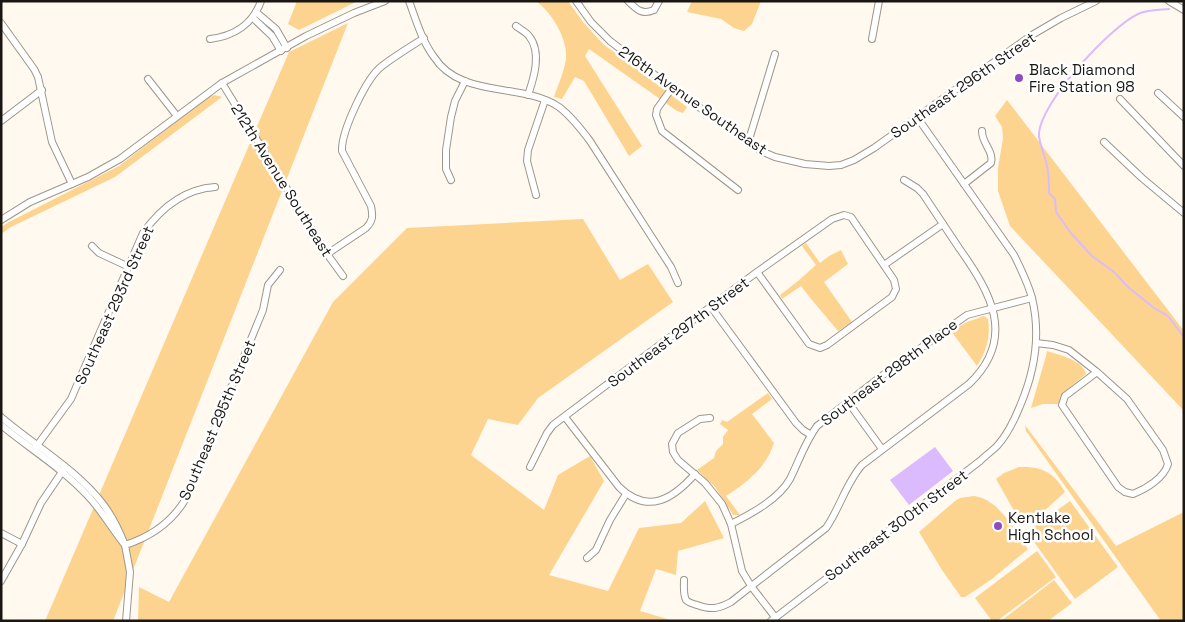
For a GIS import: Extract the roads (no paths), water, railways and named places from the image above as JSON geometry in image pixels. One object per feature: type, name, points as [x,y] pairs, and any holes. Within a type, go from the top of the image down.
[{"type":"street","points":[[210,39],[224,37],[239,29],[255,15],[261,1]]},
{"type":"street","points":[[1,220],[30,202],[72,184],[120,159],[222,83],[331,24],[385,1]]},
{"type":"street","points":[[409,1],[434,58],[448,71],[465,81],[544,100],[559,107],[576,123],[590,141],[671,268],[678,283]]},
{"type":"street","name":"216th Avenue Southeast","points":[[576,1],[591,22],[610,41],[748,143],[775,157],[829,166]]},
{"type":"street","points":[[628,1],[637,10],[644,12],[656,7],[659,1]]},
{"type":"street","points":[[872,39],[880,1]]},
{"type":"street","name":"Southeast 296th Street","points":[[829,166],[841,165],[854,160],[874,148],[1032,35],[1096,1]]},
{"type":"street","points":[[1170,1],[1184,10]]},
{"type":"street","points":[[255,15],[284,49]]},
{"type":"street","points":[[1,23],[34,69],[42,90],[52,142],[72,184]]},
{"type":"street","points":[[516,26],[530,37],[535,49],[533,80],[528,95]]},
{"type":"street","points":[[327,254],[366,228],[373,215],[371,206],[343,157],[341,146],[351,116],[373,74],[381,66],[424,38]]},
{"type":"street","points":[[748,143],[775,54]]},
{"type":"street","points":[[148,80],[177,116]]},
{"type":"street","points":[[451,180],[446,169],[447,142],[455,101],[465,81]]},
{"type":"street","name":"212th Avenue Southeast","points":[[222,83],[327,254],[343,276]]},
{"type":"street","points":[[672,88],[657,109],[656,115],[662,131],[738,190]]},
{"type":"street","points":[[1,121],[42,90]]},
{"type":"street","points":[[1158,93],[1184,117]]},
{"type":"street","points":[[1120,99],[1184,166]]},
{"type":"street","points":[[536,195],[527,161],[528,150],[544,100]]},
{"type":"street","name":"Southeast 300th Street","points":[[773,619],[980,461],[997,445],[1014,422],[1031,378],[1036,343],[1035,323],[1032,298],[1023,272],[1014,255],[917,117]]},
{"type":"street","points":[[964,184],[988,167],[992,160],[992,155],[983,140],[982,131]]},
{"type":"street","points":[[1104,142],[1142,178],[1184,213]]},
{"type":"street","points":[[684,580],[684,594],[687,601],[709,609],[718,609],[751,586],[826,528],[836,514],[855,473],[862,465],[948,401],[978,375],[991,352],[995,334],[993,308],[980,277],[917,188],[904,180]]},
{"type":"street","name":"Southeast 293rd Street","points":[[36,448],[71,399],[143,233],[153,219],[181,196],[199,189],[216,187]]},
{"type":"street","name":"Southeast 297th Street","points":[[530,468],[546,433],[553,425],[827,222],[844,215],[851,217],[884,265]]},
{"type":"street","points":[[758,272],[809,344],[820,348],[828,345],[892,297],[896,289],[894,280],[884,265],[943,224]]},
{"type":"street","points":[[92,246],[99,254],[129,267]]},
{"type":"street","name":"Southeast 295th Street","points":[[125,545],[139,540],[160,528],[177,512],[185,500],[263,310],[268,285],[280,270]]},
{"type":"street","name":"Southeast 298th Place","points":[[731,524],[753,513],[784,487],[790,479],[810,435],[826,418],[883,375],[959,320],[976,311],[1032,298]]},
{"type":"street","points":[[711,307],[796,423],[810,435]]},
{"type":"street","points":[[1036,343],[1053,345],[1069,350],[1097,372],[1127,399],[1145,422],[1167,459],[1168,464],[1161,476],[1138,492],[1129,494],[1121,491],[1064,409],[1063,400],[1065,396],[1097,372]]},
{"type":"street","points":[[848,402],[882,449]]},
{"type":"street","points":[[1,417],[36,448],[79,479],[104,504],[118,526],[125,545],[130,572],[126,621]]},
{"type":"street","points":[[565,417],[626,494],[641,500],[654,502],[664,500],[684,486],[695,474]]},
{"type":"street","points":[[710,418],[696,421],[678,433],[672,444],[675,455],[717,497],[731,524],[742,571],[773,619]]},
{"type":"street","points":[[1,425],[36,448]]},
{"type":"street","points":[[1,581],[22,544],[41,503],[64,470]]},
{"type":"street","points":[[587,558],[596,550],[610,520],[626,494]]},
{"type":"street","points":[[1,533],[22,544]]},
{"type":"waterway","points":[[1169,9],[1138,14],[1111,34],[1095,49],[1051,103],[1043,120],[1039,137],[1048,169],[1049,193],[1055,199],[1056,212],[1070,232],[1092,256],[1114,272],[1128,287],[1154,308],[1168,316],[1184,337]]},
{"type":"place","name":"Black Diamond Fire Station 98","points":[[1019,78]]},
{"type":"place","name":"Kentlake High School","points":[[998,526]]}]
